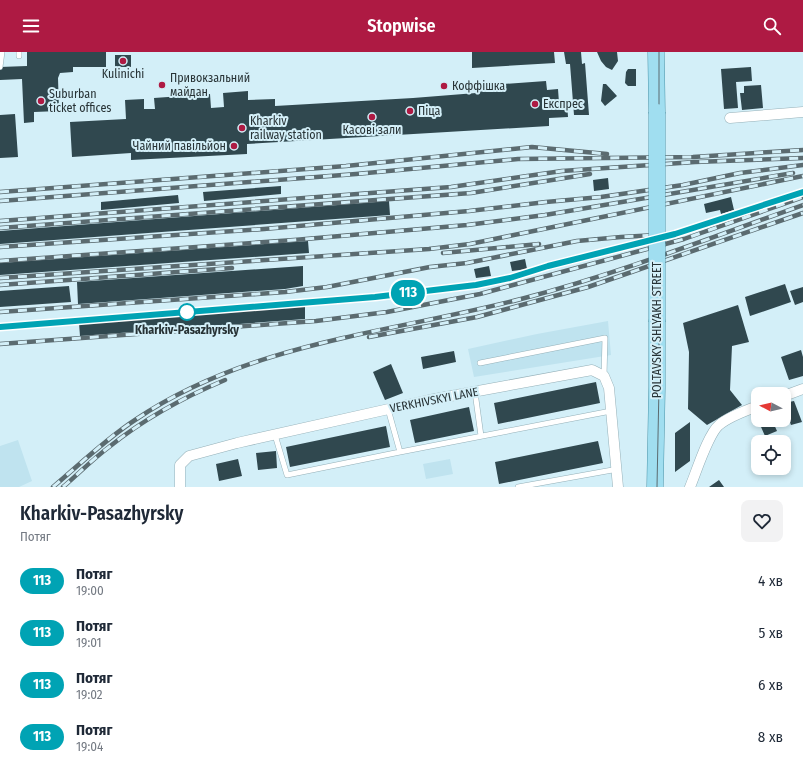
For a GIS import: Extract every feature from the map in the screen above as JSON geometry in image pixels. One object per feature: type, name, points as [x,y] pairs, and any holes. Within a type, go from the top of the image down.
[{"type":"main road","name":"POLTAVSKY SHLYAKH STREET","points":[[655,487],[657,387],[656,52]]},
{"type":"street","points":[[730,118],[803,112]]},
{"type":"street","name":"VERKHIVSKYI LANE","points":[[180,487],[180,466],[189,456],[388,409],[475,392],[592,370],[604,376]]},
{"type":"street","points":[[604,376],[609,388],[618,469],[618,487]]},
{"type":"street","points":[[791,394],[803,390]]},
{"type":"street","points":[[690,487],[711,436],[718,425],[751,408]]},
{"type":"lane","points":[[0,68],[2,52]]},
{"type":"lane","points":[[480,363],[605,338],[604,376]]},
{"type":"lane","points":[[475,392],[481,436]]},
{"type":"lane","points":[[388,409],[400,452]]},
{"type":"lane","points":[[274,435],[287,475],[611,411]]},
{"type":"lane","points":[[518,487],[618,469]]},
{"type":"shaded area","points":[[608,321],[611,355],[474,377],[468,349]]},
{"type":"shaded area","points":[[18,440],[32,481],[19,487],[0,487],[0,446]]},
{"type":"shaded area","points":[[450,459],[453,474],[426,479],[423,464]]},
{"type":"building","points":[[27,52],[106,52],[106,67],[73,67],[73,72],[60,73],[58,78],[59,111],[34,112],[34,122],[24,123],[22,79],[0,80],[0,67],[27,66]]},
{"type":"building","points":[[472,52],[554,52],[555,63],[472,68]]},
{"type":"building","points":[[564,52],[581,52],[582,64],[585,63],[589,115],[574,115],[570,64],[566,64]]},
{"type":"building","points":[[597,52],[617,52],[618,61],[612,70],[606,67],[601,61]]},
{"type":"building","points":[[115,55],[131,55],[131,67],[115,67]]},
{"type":"building","points":[[751,67],[752,81],[736,82],[738,108],[724,109],[721,69]]},
{"type":"building","points":[[628,69],[636,69],[636,86],[628,86],[625,83],[626,72]]},
{"type":"building","name":"Kharkiv railway station","points":[[546,81],[547,90],[558,89],[559,103],[567,102],[568,117],[549,118],[549,126],[247,144],[247,154],[131,160],[131,153],[72,157],[70,122],[126,119],[125,100],[144,99],[144,109],[155,109],[154,98],[210,94],[211,108],[224,107],[223,93],[248,91],[248,100],[275,99],[275,106],[476,93],[475,86]]},
{"type":"building","points":[[603,84],[606,84],[617,96],[605,106],[601,101]]},
{"type":"building","points":[[761,85],[763,108],[742,110],[740,93],[744,93],[744,86]]},
{"type":"building","points":[[15,114],[18,157],[0,158],[0,115]]},
{"type":"building","points":[[608,178],[609,189],[594,191],[593,180]]},
{"type":"building","points":[[281,186],[281,194],[204,201],[203,192]]},
{"type":"building","points":[[178,195],[179,203],[101,210],[101,202]]},
{"type":"building","points":[[731,197],[734,210],[721,214],[720,210],[706,213],[704,204]]},
{"type":"building","points":[[389,201],[390,215],[0,244],[0,231]]},
{"type":"building","points":[[308,241],[309,253],[0,275],[0,263]]},
{"type":"building","points":[[525,259],[527,269],[512,271],[510,262]]},
{"type":"building","points":[[303,266],[303,286],[285,289],[78,304],[77,282]]},
{"type":"building","points":[[489,266],[491,276],[476,278],[474,269]]},
{"type":"building","points":[[785,284],[791,302],[750,316],[745,297]]},
{"type":"building","points":[[69,286],[71,302],[0,307],[0,291]]},
{"type":"building","points":[[803,287],[803,302],[795,305],[790,291]]},
{"type":"building","points":[[738,305],[749,342],[732,346],[730,390],[742,405],[707,425],[688,409],[689,352],[683,323]]},
{"type":"building","points":[[305,306],[305,319],[80,336],[79,323]]},
{"type":"building","points":[[801,350],[803,357],[803,376],[789,380],[781,357]]},
{"type":"building","points":[[454,351],[456,362],[423,369],[421,357]]},
{"type":"building","points":[[391,364],[403,393],[385,400],[373,372]]},
{"type":"building","points":[[596,382],[600,403],[498,424],[494,403]]},
{"type":"building","points":[[794,401],[802,422],[791,425],[791,402]]},
{"type":"building","points":[[469,407],[474,431],[415,443],[410,420]]},
{"type":"building","points":[[690,422],[690,461],[675,472],[675,433]]},
{"type":"building","points":[[386,426],[390,447],[290,467],[286,447]]},
{"type":"building","points":[[761,427],[775,427],[777,431],[765,435]]},
{"type":"building","points":[[598,441],[603,463],[499,484],[495,462]]},
{"type":"building","points":[[276,451],[277,468],[258,470],[256,453]]},
{"type":"building","points":[[238,459],[242,476],[219,481],[216,464]]},
{"type":"building","points":[[719,480],[724,487],[709,487]]},
{"type":"tram line","points":[[657,487],[659,386],[659,52]]},
{"type":"railway","points":[[0,192],[346,166],[532,147],[607,154]]},
{"type":"railway","points":[[0,201],[356,174],[518,159],[693,157],[803,150]]},
{"type":"railway","points":[[0,221],[451,187],[562,171],[695,162],[803,158]]},
{"type":"railway","points":[[0,247],[264,229],[469,211],[601,197],[683,185],[740,173],[803,165]]},
{"type":"railway","points":[[0,261],[294,240],[467,225],[545,215],[793,173]]},
{"type":"railway","points":[[0,228],[471,193],[590,174]]},
{"type":"railway","points":[[0,278],[429,249],[470,244],[803,176]]},
{"type":"railway","points":[[0,344],[316,321],[387,312],[480,294],[684,239],[803,197]]},
{"type":"railway","points":[[53,487],[103,443],[124,427],[179,394],[225,373],[273,356],[322,343],[472,311],[557,289],[663,255],[803,205]]},
{"type":"railway","points":[[369,337],[477,317],[588,287],[803,213]]},
{"type":"railway","points":[[0,327],[375,297],[476,285],[510,278],[548,266],[675,234],[714,222]]},
{"type":"railway","points":[[0,312],[285,292],[327,287],[430,267],[467,263],[577,241],[657,235]]},
{"type":"railway","points":[[443,253],[539,244]]},
{"type":"railway","points":[[0,285],[232,268]]},
{"type":"railway","points":[[63,487],[103,452],[136,427],[180,401],[225,380]]},
{"type":"train","name":"113","points":[[0,327],[375,297],[476,285],[510,278],[548,266],[675,234],[749,211],[803,192]]},
{"type":"place","name":"Kulinichi","points":[[123,61]]},
{"type":"place","name":"Привокзальний майдан","points":[[162,85]]},
{"type":"place","name":"Коффішка","points":[[444,86]]},
{"type":"place","name":"Suburban ticket offices","points":[[41,101]]},
{"type":"place","name":"Експрес","points":[[535,104]]},
{"type":"place","name":"Піца","points":[[410,111]]},
{"type":"place","name":"Касові зали","points":[[372,117]]},
{"type":"place","name":"Kharkiv railway station","points":[[242,128]]},
{"type":"place","name":"Чайний павільйон","points":[[234,146]]},
{"type":"place","name":"Kharkіv-Pasazhyrsky","points":[[187,312]]}]
